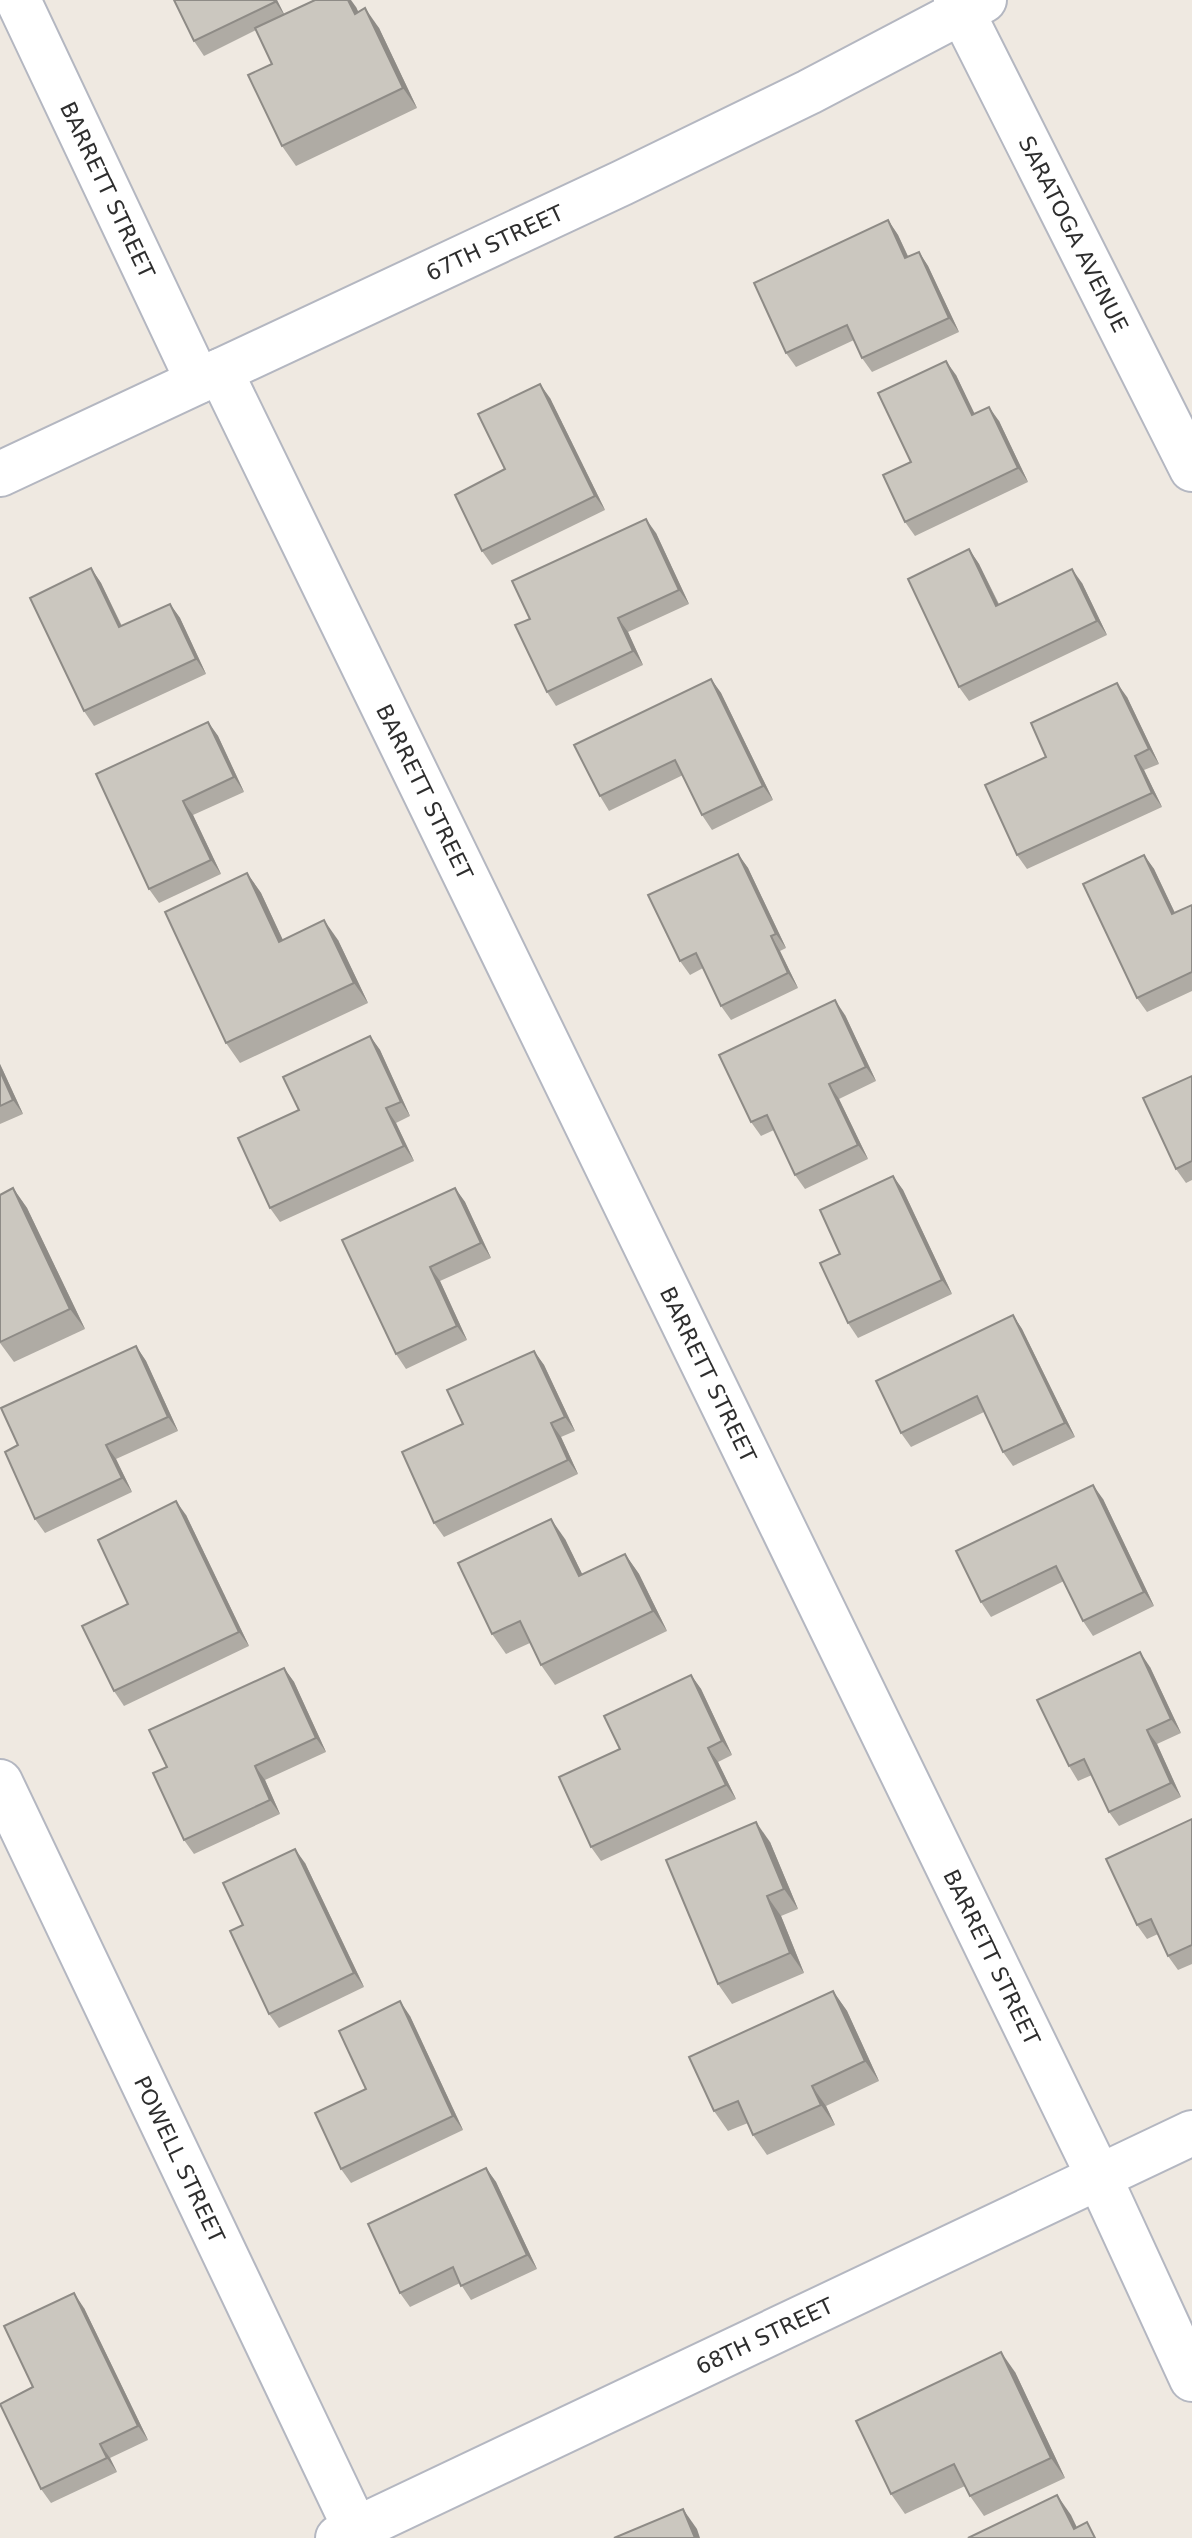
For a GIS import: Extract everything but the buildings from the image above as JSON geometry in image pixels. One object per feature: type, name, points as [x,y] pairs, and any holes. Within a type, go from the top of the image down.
[{"type":"street","name":"BARRETT STREET","points":[[18,0],[209,376],[1099,2177],[1192,2379]]},
{"type":"street","name":"67TH STREET","points":[[0,474],[622,183],[809,92],[967,4]]},
{"type":"street","name":"SARATOGA AVENUE","points":[[967,4],[1192,469]]},
{"type":"street","name":"POWELL STREET","points":[[0,1782],[351,2535]]},
{"type":"street","name":"68TH STREET","points":[[351,2535],[1192,2133]]}]
